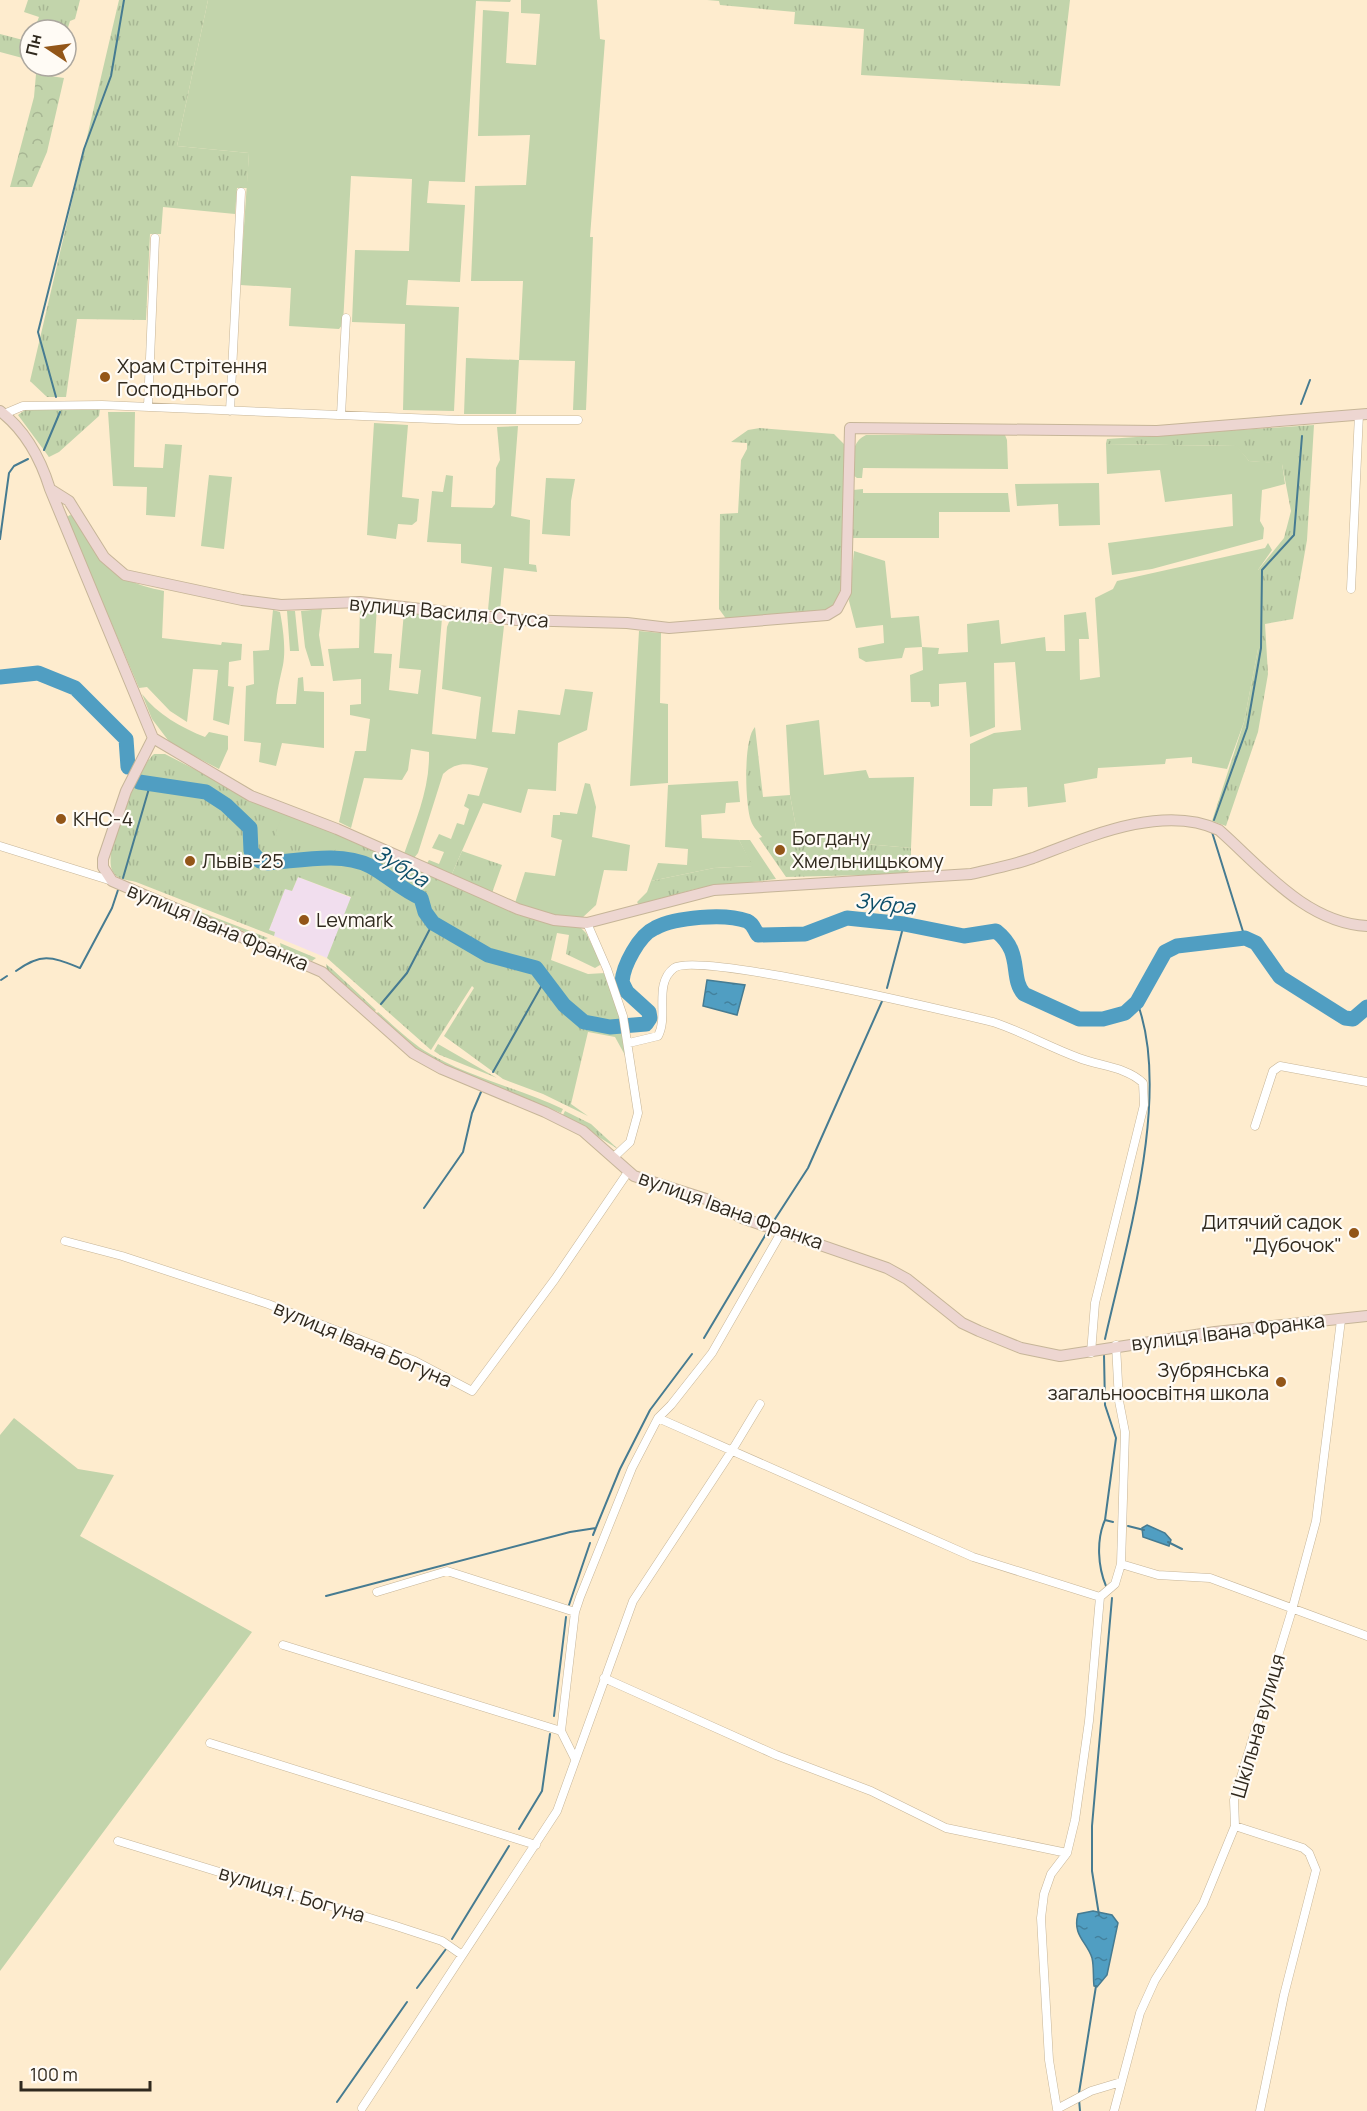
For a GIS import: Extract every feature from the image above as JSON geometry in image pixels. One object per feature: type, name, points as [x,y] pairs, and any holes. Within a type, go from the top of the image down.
[{"type":"street","points":[[230,411],[241,192]]},
{"type":"street","points":[[148,407],[155,238]]},
{"type":"street","points":[[341,415],[346,318]]},
{"type":"street","points":[[578,420],[459,420],[148,407],[23,406],[2,412],[42,463],[50,489],[153,738],[251,796],[337,829],[507,904],[554,920],[586,923],[714,890],[971,874],[1006,866],[1099,833],[1159,821],[1209,825],[1219,830],[1315,911],[1347,925],[1367,926]]},
{"type":"street","points":[[1351,589],[1363,414]]},
{"type":"street","name":"вулиця Василя Стуса","points":[[50,489],[69,501],[104,557],[115,569],[145,580],[281,605],[360,602],[517,620],[627,623],[669,628],[827,615],[837,609],[846,592],[850,428],[1157,431],[1363,414]]},
{"type":"street","points":[[112,881],[106,876],[103,859],[130,784],[153,738]]},
{"type":"street","name":"вулиця Івана Франка","points":[[0,846],[112,881],[322,972],[395,1040],[419,1057],[450,1073],[562,1119],[591,1136],[628,1172],[646,1181],[706,1199],[742,1218],[887,1268],[907,1279],[962,1323],[993,1337],[1043,1354],[1060,1356],[1091,1353],[1116,1345],[1237,1329],[1367,1316]]},
{"type":"street","points":[[586,923],[607,969],[623,1016],[629,1043],[638,1113],[630,1142],[614,1157]]},
{"type":"street","points":[[629,1043],[658,1036],[663,1023],[664,982],[668,973],[680,964],[747,969],[891,998],[993,1022],[1031,1035],[1079,1058],[1132,1075],[1143,1083],[1144,1105],[1095,1303],[1091,1353]]},
{"type":"street","points":[[1256,1126],[1273,1071],[1280,1066],[1367,1082]]},
{"type":"street","name":"вулиця Івана Богуна","points":[[65,1241],[122,1256],[268,1304],[415,1361],[472,1390],[555,1279],[628,1172]]},
{"type":"street","points":[[575,1759],[561,1731],[575,1612],[632,1468],[658,1418],[712,1353],[782,1231]]},
{"type":"street","name":"Шкільна вулиця","points":[[1114,2111],[1140,2013],[1155,1980],[1203,1904],[1236,1826],[1234,1800],[1292,1610],[1316,1521],[1341,1320]]},
{"type":"street","points":[[1116,1345],[1119,1401],[1125,1432],[1121,1564],[1115,1584],[1100,1597],[1089,1721],[1075,1820],[1066,1853],[1051,1874],[1044,1894],[1041,1918],[1049,2060],[1057,2109],[1091,2091],[1121,2082]]},
{"type":"street","points":[[362,2108],[557,1811],[633,1601],[760,1404]]},
{"type":"street","points":[[658,1418],[973,1557],[1100,1597]]},
{"type":"street","points":[[1121,1564],[1158,1575],[1210,1578],[1367,1636]]},
{"type":"street","points":[[377,1592],[447,1571],[575,1612]]},
{"type":"street","points":[[283,1645],[561,1731]]},
{"type":"street","points":[[604,1678],[776,1755],[872,1791],[946,1828],[1055,1853],[1066,1853]]},
{"type":"street","points":[[210,1743],[536,1845]]},
{"type":"street","points":[[1236,1826],[1303,1848],[1309,1852],[1316,1870],[1284,1995],[1260,2111]]},
{"type":"street","name":"вулиця І. Богуна","points":[[118,1841],[408,1930],[452,1946],[462,1955]]},
{"type":"shaded area","points":[[298,877],[352,898],[327,958],[274,936],[275,932],[269,930],[285,888],[292,891]]},
{"type":"green space","points":[[28,0],[80,0],[75,18],[39,18],[24,12]]},
{"type":"green space","points":[[119,0],[208,0],[177,146],[249,153],[247,188],[237,188],[235,214],[163,207],[161,234],[150,234],[146,320],[77,319],[66,397],[47,397],[30,381]]},
{"type":"green space","points":[[208,0],[511,0],[510,2],[476,1],[465,182],[429,181],[427,203],[465,205],[460,282],[408,280],[406,305],[459,307],[454,411],[403,410],[405,324],[352,322],[355,250],[409,251],[412,179],[351,176],[343,324],[339,329],[289,326],[291,288],[240,285],[249,153],[177,146]]},
{"type":"green space","points":[[521,0],[597,0],[600,39],[605,40],[590,237],[593,237],[586,410],[573,410],[575,361],[519,360],[523,281],[471,281],[475,186],[526,185],[530,135],[478,136],[483,10],[509,12],[506,63],[536,65],[540,14],[521,13]]},
{"type":"green space","points":[[707,0],[1070,0],[1060,86],[861,75],[864,29],[794,24],[795,12],[720,5],[719,1]]},
{"type":"green space","points":[[0,34],[18,39],[18,57],[0,52]]},
{"type":"green space","points":[[36,78],[64,78],[47,152],[32,187],[10,187],[34,97]]},
{"type":"green space","points":[[466,358],[519,360],[516,414],[464,414]]},
{"type":"green space","points":[[100,409],[99,416],[59,452],[49,457],[18,415],[25,410]]},
{"type":"green space","points":[[108,412],[135,412],[134,467],[163,468],[165,444],[182,445],[175,517],[146,515],[147,487],[113,486]]},
{"type":"green space","points":[[374,423],[408,425],[402,497],[419,499],[417,521],[412,525],[398,524],[396,539],[367,535]]},
{"type":"green space","points":[[1314,425],[1307,540],[1293,619],[1265,624],[1268,674],[1258,732],[1226,826],[1212,821],[1244,722],[1258,649],[1258,570],[1284,538],[1291,511],[1282,464],[1249,461],[1236,446],[1106,444],[1107,439]]},
{"type":"green space","points":[[518,426],[511,516],[530,520],[529,564],[536,565],[537,572],[504,568],[500,611],[488,610],[492,567],[461,563],[461,544],[427,542],[432,491],[443,492],[446,475],[453,476],[451,507],[492,508],[495,504],[496,468],[500,460],[497,427]]},
{"type":"green space","points":[[760,428],[834,434],[845,445],[842,586],[834,606],[826,610],[727,620],[719,609],[720,514],[738,513],[741,460],[747,449],[747,443],[731,442],[748,430]]},
{"type":"green space","points":[[866,435],[1005,435],[1008,469],[863,468],[862,478],[857,478],[853,475],[855,447],[857,442]]},
{"type":"green space","points":[[1106,444],[1237,446],[1249,461],[1282,463],[1285,484],[1262,490],[1260,521],[1264,528],[1263,539],[1152,569],[1112,575],[1108,543],[1233,526],[1232,494],[1165,502],[1160,470],[1107,474]]},
{"type":"green space","points":[[209,475],[232,477],[224,549],[201,546]]},
{"type":"green space","points":[[546,478],[575,479],[571,501],[570,536],[542,534]]},
{"type":"green space","points":[[1099,483],[1100,525],[1059,526],[1058,504],[1017,506],[1015,484]]},
{"type":"green space","points":[[863,489],[863,538],[852,538],[853,490]]},
{"type":"green space","points":[[863,493],[1008,493],[1010,512],[939,512],[939,538],[863,538]]},
{"type":"green space","points":[[74,516],[100,557],[118,574],[130,581],[164,591],[162,638],[221,645],[222,642],[242,644],[241,660],[229,662],[228,686],[234,687],[229,725],[213,720],[218,670],[193,669],[187,722],[170,711],[147,687],[139,688],[70,526],[67,517]]},
{"type":"green space","points":[[1268,543],[1272,550],[1258,570],[1258,649],[1244,722],[1227,769],[1192,763],[1192,757],[1166,759],[1165,764],[1098,768],[1097,778],[1064,784],[1066,802],[1028,807],[1027,787],[993,789],[992,806],[970,806],[970,744],[994,733],[1021,730],[1015,662],[994,663],[995,727],[970,737],[966,682],[939,684],[939,706],[931,707],[930,702],[911,702],[910,675],[923,670],[922,647],[939,648],[938,654],[968,652],[967,624],[999,620],[1001,644],[1045,637],[1046,651],[1065,651],[1064,615],[1086,612],[1089,639],[1079,639],[1080,680],[1100,677],[1095,598],[1113,589],[1117,581],[1265,548]]},
{"type":"green space","points":[[854,551],[885,561],[891,618],[919,616],[922,647],[905,648],[902,658],[866,662],[859,658],[858,648],[884,643],[883,625],[856,628],[849,601]]},
{"type":"green space","points":[[360,607],[377,607],[374,653],[392,654],[389,690],[418,694],[421,670],[399,668],[404,612],[442,618],[432,734],[476,739],[481,697],[442,689],[447,627],[451,617],[504,626],[492,732],[515,734],[518,710],[560,715],[565,689],[593,692],[587,730],[558,743],[556,791],[528,789],[521,813],[483,803],[451,876],[426,865],[429,860],[439,864],[444,852],[432,848],[439,834],[451,839],[457,823],[464,825],[469,809],[464,806],[468,794],[479,796],[488,768],[469,764],[459,765],[443,774],[418,853],[414,858],[404,854],[425,791],[429,752],[411,749],[408,770],[402,780],[364,778],[351,828],[339,822],[355,751],[366,751],[370,719],[350,715],[350,705],[361,704],[361,679],[333,681],[328,649],[359,648]]},
{"type":"green space","points":[[322,609],[319,635],[324,666],[311,666],[305,647],[301,611]]},
{"type":"green space","points":[[273,610],[280,612],[284,645],[284,659],[276,704],[296,704],[298,678],[303,677],[304,691],[324,692],[324,748],[282,743],[276,766],[259,762],[261,743],[244,741],[246,686],[254,684],[253,651],[269,650]]},
{"type":"green space","points":[[287,611],[295,611],[299,651],[290,651]]},
{"type":"green space","points":[[639,631],[661,633],[660,703],[668,704],[668,783],[630,786]]},
{"type":"green space","points":[[142,694],[162,714],[188,729],[205,737],[209,732],[228,736],[228,749],[219,769],[171,744],[152,719]]},
{"type":"green space","points":[[819,720],[824,775],[866,770],[869,778],[914,777],[911,848],[798,838],[790,795],[786,725]]},
{"type":"green space","points":[[755,727],[763,797],[790,795],[798,838],[911,848],[911,866],[907,874],[786,877],[759,838],[762,837],[752,823],[749,813],[746,787],[747,758],[748,744]]},
{"type":"green space","points":[[154,754],[165,754],[239,792],[346,837],[518,915],[580,927],[586,933],[600,965],[595,968],[566,954],[569,935],[557,933],[551,960],[588,974],[605,973],[624,1029],[626,1057],[615,1037],[588,1032],[571,1104],[588,1116],[543,1094],[503,1079],[444,1036],[474,988],[472,986],[431,1050],[327,958],[351,897],[298,877],[292,891],[285,889],[269,930],[275,932],[274,936],[116,876],[112,870],[111,860],[117,828],[139,776]]},
{"type":"green space","points":[[738,781],[740,802],[726,803],[725,813],[701,815],[702,838],[739,840],[753,866],[714,868],[651,881],[658,863],[687,865],[688,849],[665,847],[668,785]]},
{"type":"green space","points":[[585,783],[590,784],[596,807],[592,837],[630,845],[627,871],[604,870],[596,905],[582,918],[563,918],[515,903],[525,872],[555,876],[562,840],[551,837],[553,815],[560,815],[560,812],[577,814]]},
{"type":"green space","points":[[283,813],[346,837],[338,849],[320,855],[275,835]]},
{"type":"green space","points":[[739,840],[750,840],[776,879],[695,889],[639,905],[637,902],[647,892],[651,881],[714,868],[752,866]]},
{"type":"green space","points":[[462,851],[502,865],[492,893],[451,876]]},
{"type":"green space","points":[[167,899],[268,938],[264,940]]},
{"type":"green space","points":[[280,943],[316,958],[312,961],[281,948]]},
{"type":"green space","points":[[326,964],[376,1010],[372,1014],[368,1006],[327,971]]},
{"type":"green space","points":[[378,1012],[413,1042],[441,1060],[563,1109],[561,1113],[439,1063],[423,1054],[374,1016]]},
{"type":"green space","points":[[438,1044],[497,1078],[440,1055],[434,1051]]},
{"type":"green space","points":[[565,1111],[591,1124],[618,1149],[563,1115]]},
{"type":"green space","points":[[14,1418],[78,1469],[114,1475],[80,1536],[252,1632],[0,1971],[0,1435]]},
{"type":"water","points":[[707,980],[745,985],[737,1015],[703,1006]]},
{"type":"water","points":[[1147,1525],[1165,1533],[1171,1540],[1169,1546],[1143,1537],[1142,1528]]},
{"type":"water","points":[[1093,1911],[1112,1915],[1118,1923],[1107,1975],[1097,1987],[1094,1986],[1090,1952],[1078,1933],[1077,1927],[1078,1914]]},
{"type":"waterway","points":[[56,397],[38,332],[84,149],[111,76],[124,0]]},
{"type":"waterway","points":[[1301,404],[1310,380]]},
{"type":"waterway","points":[[44,450],[60,412]]},
{"type":"waterway","points":[[1214,820],[1247,728],[1261,648],[1262,570],[1294,535],[1302,436]]},
{"type":"waterway","points":[[0,539],[9,473],[14,466],[28,459]]},
{"type":"waterway","name":"Зубра","points":[[0,677],[38,673],[75,688],[126,739],[128,767]]},
{"type":"waterway","name":"Зубра","points":[[139,782],[206,792],[226,805],[250,828],[251,851],[260,861],[268,863],[333,858],[359,861],[370,866],[421,898],[425,912],[433,923],[488,955],[536,968],[564,1005],[584,1022],[610,1027],[646,1024],[650,1018],[649,1012],[627,992],[622,982],[629,960],[643,937],[664,924],[714,917],[747,921],[753,925],[758,935],[805,934],[847,918],[904,924],[964,936],[996,931],[1005,939],[1010,948],[1017,980],[1024,994],[1079,1019],[1103,1019],[1125,1013],[1137,1002],[1165,952],[1177,946],[1245,938],[1256,943],[1280,977],[1345,1018],[1353,1019],[1367,1007]]},
{"type":"waterway","points":[[123,878],[150,785]]},
{"type":"waterway","points":[[1212,832],[1245,938]]},
{"type":"waterway","points":[[16,971],[33,961],[47,958],[80,968],[112,908],[118,890]]},
{"type":"waterway","points":[[381,1004],[407,973],[433,923]]},
{"type":"waterway","points":[[887,988],[904,924]]},
{"type":"waterway","points":[[1,980],[7,976]]},
{"type":"waterway","points":[[493,1072],[546,978]]},
{"type":"waterway","points":[[775,1219],[808,1168],[883,999]]},
{"type":"waterway","points":[[1105,1339],[1134,1215],[1148,1124],[1150,1080],[1147,1039],[1137,1002]]},
{"type":"waterway","points":[[424,1208],[463,1152],[472,1113],[481,1092]]},
{"type":"waterway","points":[[704,1338],[766,1234]]},
{"type":"waterway","points":[[593,1535],[620,1469],[650,1410],[692,1354]]},
{"type":"waterway","points":[[1104,1355],[1105,1405],[1116,1438],[1105,1520],[1099,1545],[1101,1570],[1106,1586]]},
{"type":"waterway","points":[[1105,1520],[1113,1522]]},
{"type":"waterway","points":[[1128,1526],[1144,1530]]},
{"type":"waterway","points":[[326,1596],[570,1532],[596,1528]]},
{"type":"waterway","points":[[1168,1542],[1182,1549]]},
{"type":"waterway","points":[[569,1605],[590,1543]]},
{"type":"waterway","points":[[1099,1915],[1092,1871],[1092,1826],[1112,1598]]},
{"type":"waterway","points":[[554,1716],[566,1617]]},
{"type":"waterway","points":[[519,1829],[542,1791],[550,1734]]},
{"type":"waterway","points":[[452,1939],[509,1846]]},
{"type":"waterway","points":[[417,1988],[446,1949]]},
{"type":"waterway","points":[[1079,2093],[1096,1986]]},
{"type":"waterway","points":[[337,2102],[407,2002]]},
{"type":"waterway","points":[[1079,2099],[1080,2111]]},
{"type":"place","name":"Храм Стрітення Господнього","points":[[105,377]]},
{"type":"place","name":"КНС-4","points":[[61,819]]},
{"type":"place","name":"Богдану Хмельницькому","points":[[780,850]]},
{"type":"place","name":"Львів-25","points":[[190,861]]},
{"type":"place","name":"Levmark","points":[[304,920]]},
{"type":"place","name":"Дитячий садок \"Дубочок\"","points":[[1354,1233]]},
{"type":"place","name":"Зубрянська загальноосвітня школа","points":[[1281,1382]]}]
